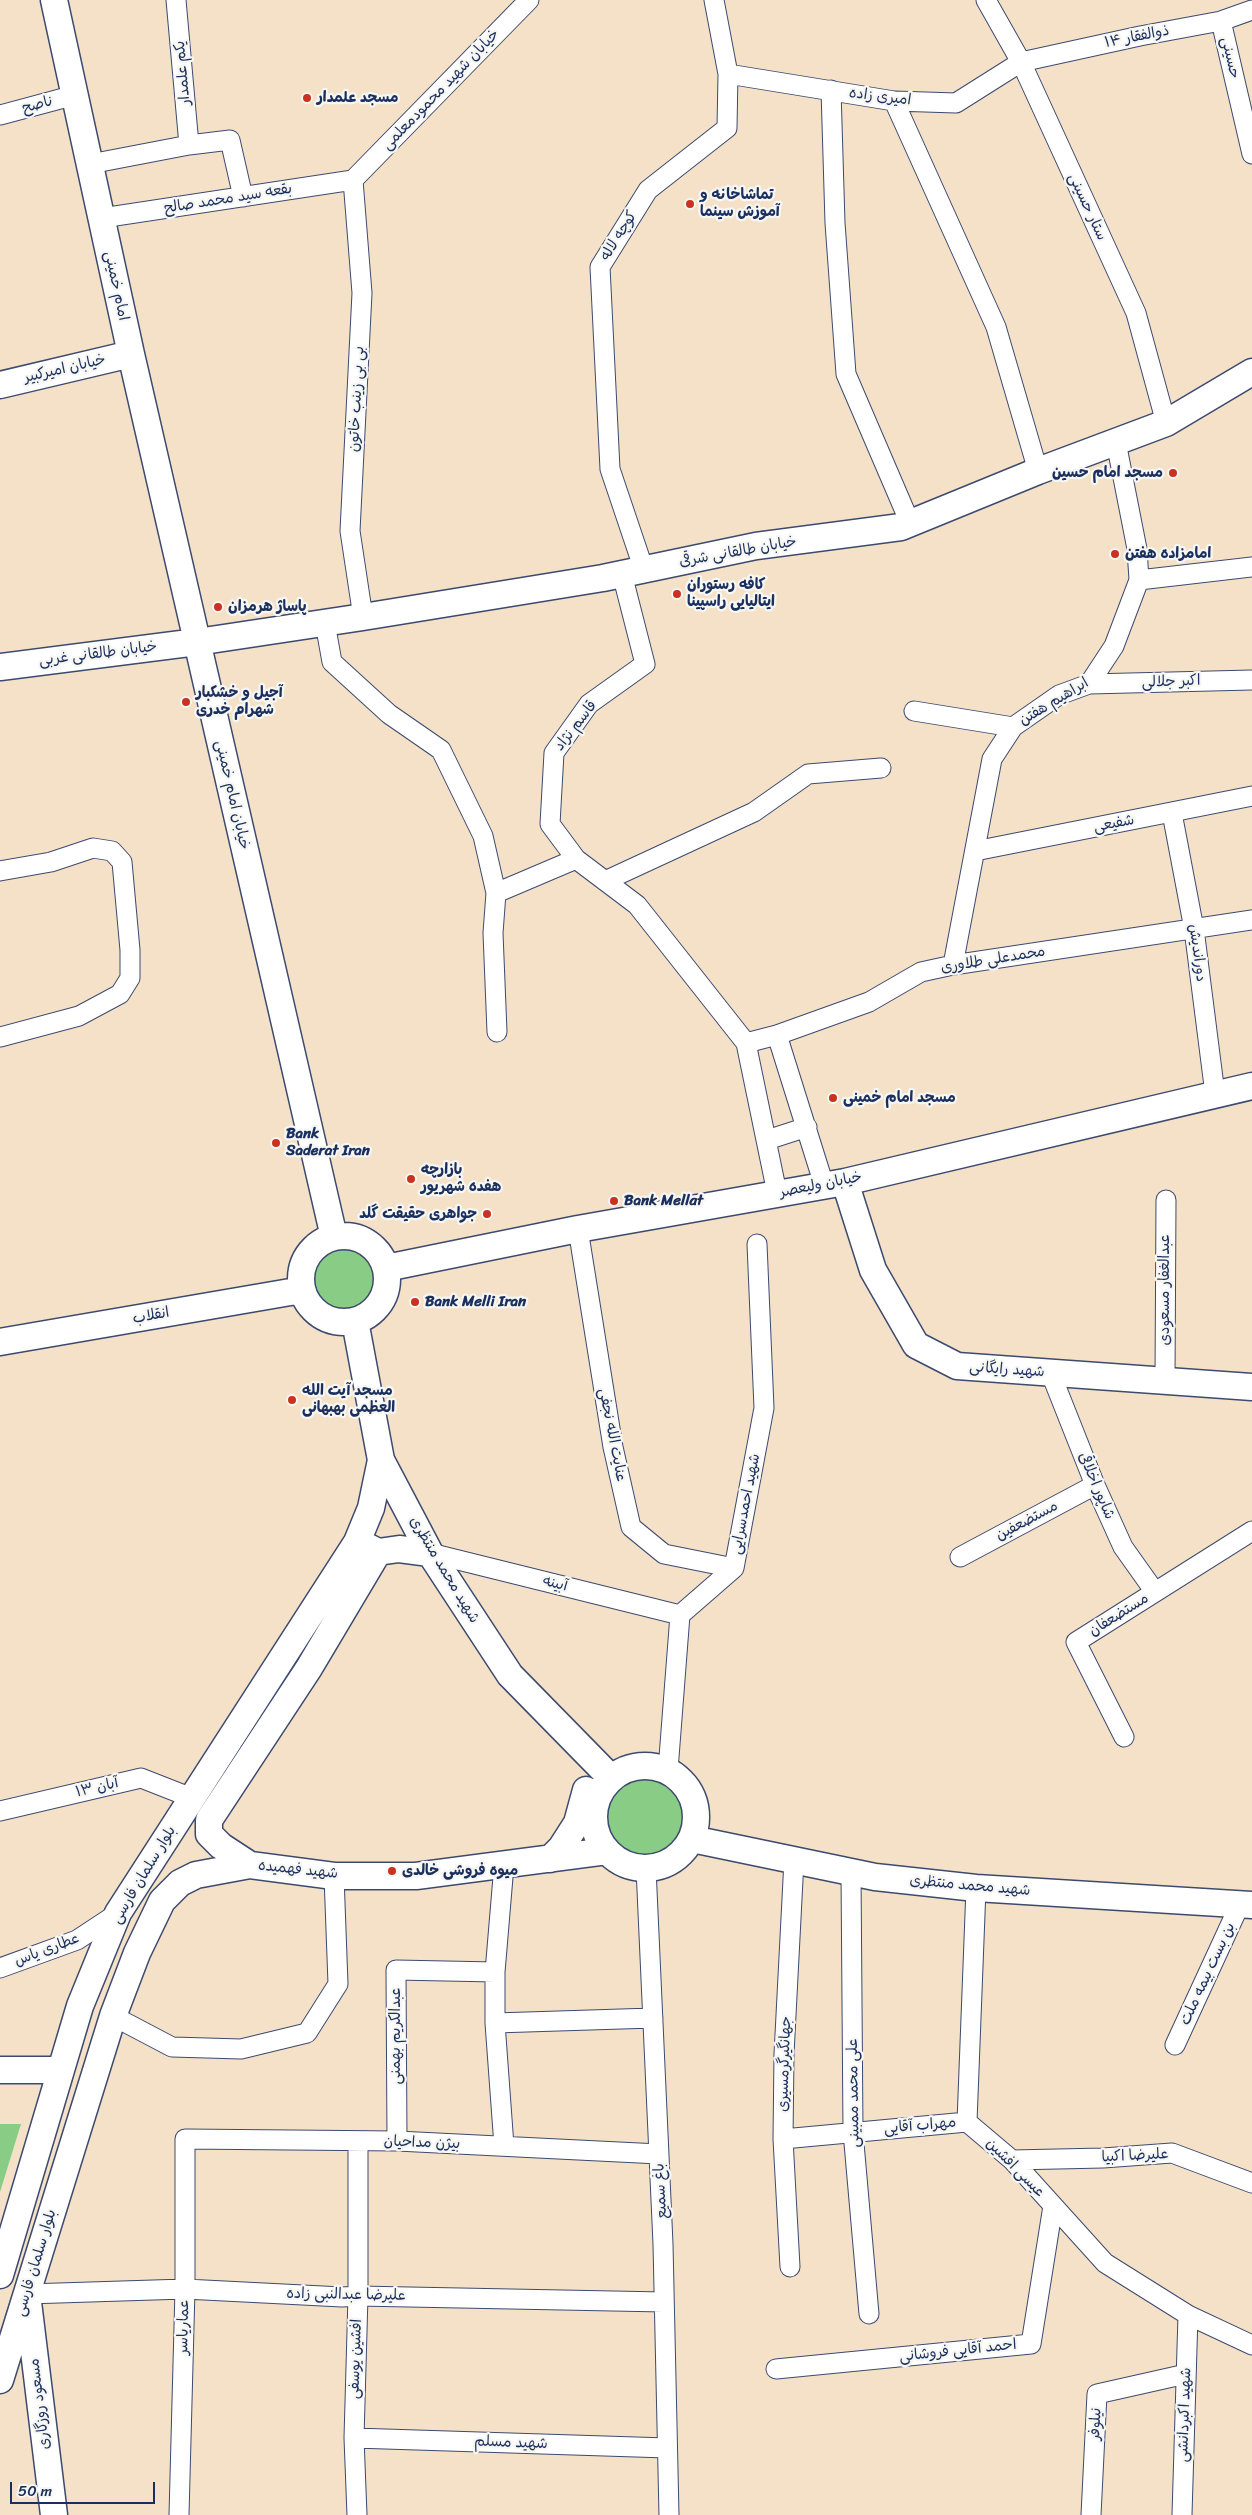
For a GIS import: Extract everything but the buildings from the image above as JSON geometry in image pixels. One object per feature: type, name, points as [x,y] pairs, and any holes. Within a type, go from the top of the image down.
[{"type":"main road","points":[[54,0],[75,95]]},
{"type":"main road","name":"امام خمینی","points":[[75,95],[131,354]]},
{"type":"main road","name":"خیابان امیرکبیر","points":[[0,385],[131,354]]},
{"type":"main road","name":"خیابان امام خمینی","points":[[131,354],[334,1237]]},
{"type":"main road","name":"خیابان طالقانی شرقی","points":[[197,642],[363,617],[633,572],[756,546],[901,527],[1038,471],[1166,423],[1252,372]]},
{"type":"main road","name":"خیابان طالقانی غربی","points":[[0,666],[197,642]]},
{"type":"main road","name":"خیابان ولیعصر","points":[[386,1268],[578,1230],[835,1183],[1252,1086]]},
{"type":"main road","name":"شهید رایگانی","points":[[835,1183],[874,1270],[916,1345],[957,1366],[1252,1387]]},
{"type":"main road","points":[[350,1236],[366,1242],[379,1253],[386,1268],[388,1285],[382,1301],[370,1314],[355,1321],[338,1322],[322,1317],[309,1305],[302,1290],[301,1273],[307,1257],[318,1244],[334,1237],[350,1236]]},
{"type":"main road","name":"انقلاب","points":[[0,1342],[302,1290]]},
{"type":"main road","name":"شهید محمد منتظری","points":[[355,1321],[381,1460],[430,1553],[510,1676],[611,1778]]},
{"type":"main road","points":[[381,1460],[371,1508],[368,1547],[430,1553]]},
{"type":"main road","name":"بلوار سلمان فارسی","points":[[0,2275],[80,2006],[118,1913],[192,1798],[368,1547]]},
{"type":"main road","name":"شهید فهمیده","points":[[368,1547],[309,1668],[209,1820],[209,1834],[220,1846],[250,1865],[334,1876],[416,1876],[607,1852]]},
{"type":"main road","points":[[550,1859],[569,1836],[582,1809],[588,1781],[587,1753]]},
{"type":"main road","points":[[648,1765],[668,1770],[684,1782],[694,1800],[697,1820],[692,1840],[680,1856],[662,1866],[646,1868],[622,1864],[607,1852],[596,1834],[594,1814],[599,1794],[611,1778],[629,1768],[648,1765]]},
{"type":"main road","name":"شهید محمد منتظری","points":[[692,1840],[852,1872],[976,1888],[1246,1905]]},
{"type":"main road","name":"بلوار سلمان فارسی","points":[[0,2380],[113,2016],[137,1953],[162,1902],[180,1882],[196,1875],[250,1865]]},
{"type":"main road","points":[[0,2070],[61,2070]]},
{"type":"main road","name":"مسعود روزگاری","points":[[27,2294],[54,2515]]},
{"type":"street","name":"یکم علمدار","points":[[176,0],[189,145]]},
{"type":"street","name":"خیابان شهید محمودمعلمی","points":[[353,180],[529,0]]},
{"type":"street","name":"کوچه لاله","points":[[633,572],[610,469],[600,267],[648,190],[727,128],[728,74],[714,0]]},
{"type":"street","name":"ستار حسینی","points":[[986,0],[1021,62],[1136,313],[1166,423]]},
{"type":"street","name":"ذوالفقار ۱۴","points":[[1021,62],[1140,36],[1221,21],[1252,10]]},
{"type":"street","name":"حسینی","points":[[1221,21],[1252,154]]},
{"type":"street","name":"امیری زاده","points":[[728,74],[894,100],[956,103],[1021,62]]},
{"type":"street","points":[[831,90],[835,223],[846,374],[910,523]]},
{"type":"street","name":"ناصح","points":[[0,115],[75,95]]},
{"type":"street","points":[[894,100],[996,327],[1038,471]]},
{"type":"street","points":[[90,164],[189,145],[230,140],[242,197]]},
{"type":"street","name":"بقعه سید محمد صالح","points":[[102,218],[353,180]]},
{"type":"street","name":"بی بی زینب خاتون","points":[[353,180],[362,293],[350,532],[363,617]]},
{"type":"street","name":"ابراهیم هفتن","points":[[953,965],[992,759],[1013,727],[1059,695],[1089,684],[1114,646],[1139,580],[1137,549],[1116,442]]},
{"type":"street","points":[[1139,580],[1252,566]]},
{"type":"street","name":"قاسم نژاد","points":[[633,572],[645,664],[589,704],[554,752],[550,824],[576,859],[637,906],[746,1042]]},
{"type":"street","points":[[325,623],[332,662],[389,714],[440,750],[483,836],[496,893],[492,934],[497,1032]]},
{"type":"street","name":"اکبر جلالی","points":[[1089,684],[1252,680]]},
{"type":"street","points":[[914,712],[1013,727]]},
{"type":"street","points":[[605,881],[754,812],[808,774],[882,768]]},
{"type":"street","name":"شفیعی","points":[[975,851],[1252,796]]},
{"type":"street","name":"دوراندیش","points":[[1172,813],[1194,929],[1215,1094]]},
{"type":"street","points":[[0,872],[51,862],[93,848],[112,851],[122,862],[130,950],[130,978],[120,994],[79,1016],[0,1037]]},
{"type":"street","points":[[496,893],[576,859]]},
{"type":"street","name":"محمدعلی طلاوری","points":[[746,1042],[777,1035],[869,1002],[921,972],[953,965],[1252,920]]},
{"type":"street","points":[[777,1035],[807,1127],[835,1183]]},
{"type":"street","points":[[746,1042],[777,1193]]},
{"type":"street","points":[[767,1140],[807,1127]]},
{"type":"street","name":"عبدالغفار مسعودی","points":[[1165,1380],[1166,1200]]},
{"type":"street","name":"عنایت الله نجفی","points":[[578,1230],[613,1447],[631,1527],[664,1554],[734,1568]]},
{"type":"street","name":"شهید احمدسرایی","points":[[680,1615],[734,1568],[764,1408],[757,1244]]},
{"type":"street","name":"شاپور اخلاقی","points":[[1051,1374],[1095,1485],[1123,1547],[1155,1592]]},
{"type":"street","name":"مستضعفین","points":[[960,1557],[1095,1485]]},
{"type":"street","name":"مستضعفان","points":[[1124,1737],[1076,1642],[1252,1531]]},
{"type":"street","name":"آبینه","points":[[430,1553],[680,1615]]},
{"type":"street","points":[[668,1770],[680,1615]]},
{"type":"street","name":"۱۳ آبان","points":[[0,1811],[141,1778],[192,1798]]},
{"type":"street","name":"جهانگیرگرمسیری","points":[[790,2267],[782,2139],[784,2054],[794,1860]]},
{"type":"street","points":[[504,1866],[495,1972],[495,2023],[504,2146]]},
{"type":"street","name":"باغ سمیع","points":[[646,1868],[659,2154],[669,2515]]},
{"type":"street","name":"علی محمد ممبینی","points":[[852,1872],[853,2132],[869,2314]]},
{"type":"street","points":[[113,2016],[172,2047],[241,2048],[307,2033],[338,1984],[334,1876]]},
{"type":"street","points":[[967,2122],[976,1888]]},
{"type":"street","name":"بن بست بیمه ملت","points":[[1176,2045],[1246,1905]]},
{"type":"street","name":"عطاری یاس","points":[[0,1968],[77,1940],[118,1913]]},
{"type":"street","name":"عبدالکریم بهمنی","points":[[397,2141],[396,1970],[495,1972]]},
{"type":"street","points":[[495,2023],[653,2018]]},
{"type":"street","name":"مهراب آقایی","points":[[782,2139],[967,2122]]},
{"type":"street","name":"عیسی افشین","points":[[967,2122],[1012,2160],[1104,2263],[1188,2314],[1252,2345]]},
{"type":"street","name":"بیژن مداحیان","points":[[185,2139],[397,2141],[659,2154]]},
{"type":"street","name":"عماریاسر","points":[[179,2515],[185,2288],[185,2139]]},
{"type":"street","name":"افشین یوسفی","points":[[357,2515],[354,2438],[358,2296],[358,2142]]},
{"type":"street","name":"علیرضا اکبیا","points":[[1012,2160],[1103,2158],[1172,2153],[1252,2183]]},
{"type":"street","name":"احمد آقایی فروشانی","points":[[776,2369],[1031,2344],[1053,2206]]},
{"type":"street","name":"علیرضا عبدالنبی زاده","points":[[27,2294],[185,2288],[342,2297],[664,2302]]},
{"type":"street","name":"شهید اکبردانشی","points":[[1182,2515],[1188,2314]]},
{"type":"street","name":"نیلوفر","points":[[1091,2515],[1097,2394],[1186,2374]]},
{"type":"street","name":"شهید مسلم","points":[[354,2438],[667,2448]]},
{"type":"green space","points":[[346,1242],[360,1245],[372,1253],[380,1265],[383,1279],[380,1293],[372,1305],[360,1313],[346,1316],[332,1313],[320,1305],[312,1293],[309,1279],[312,1265],[320,1253],[332,1245]]},
{"type":"green space","points":[[638,1779],[652,1779],[666,1785],[677,1796],[683,1810],[680,1832],[672,1844],[652,1855],[638,1855],[624,1849],[613,1838],[607,1824],[607,1810],[613,1796],[624,1785]]},
{"type":"green space","points":[[0,2124],[21,2124],[0,2192]]},
{"type":"place","name":"مسجد علمدار","points":[[307,98]]},
{"type":"place","name":"تماشاخانه و آموزش سینما","points":[[690,204]]},
{"type":"place","name":"مسجد امام حسین","points":[[1173,473]]},
{"type":"place","name":"امامزاده هفتن","points":[[1115,554]]},
{"type":"place","name":"کافه رستوران ایتالیایی راسپینا","points":[[677,594]]},
{"type":"place","name":"پاساژ هرمزان","points":[[218,607]]},
{"type":"place","name":"آجیل و خشکبار شهرام خدری","points":[[186,702]]},
{"type":"place","name":"مسجد امام خمینی","points":[[833,1098]]},
{"type":"place","name":"Bank Saderat Iran","points":[[276,1143]]},
{"type":"place","name":"بازارچه هفده شهریور","points":[[411,1179]]},
{"type":"place","name":"Bank Mellat","points":[[614,1201]]},
{"type":"place","name":"جواهری حقیقت گلد","points":[[487,1214]]},
{"type":"place","name":"Bank Melli Iran","points":[[415,1302]]},
{"type":"place","name":"مسجد آیت الله العظمی بهبهانی","points":[[292,1400]]},
{"type":"place","name":"میوه فروشی خالدی","points":[[392,1871]]}]
